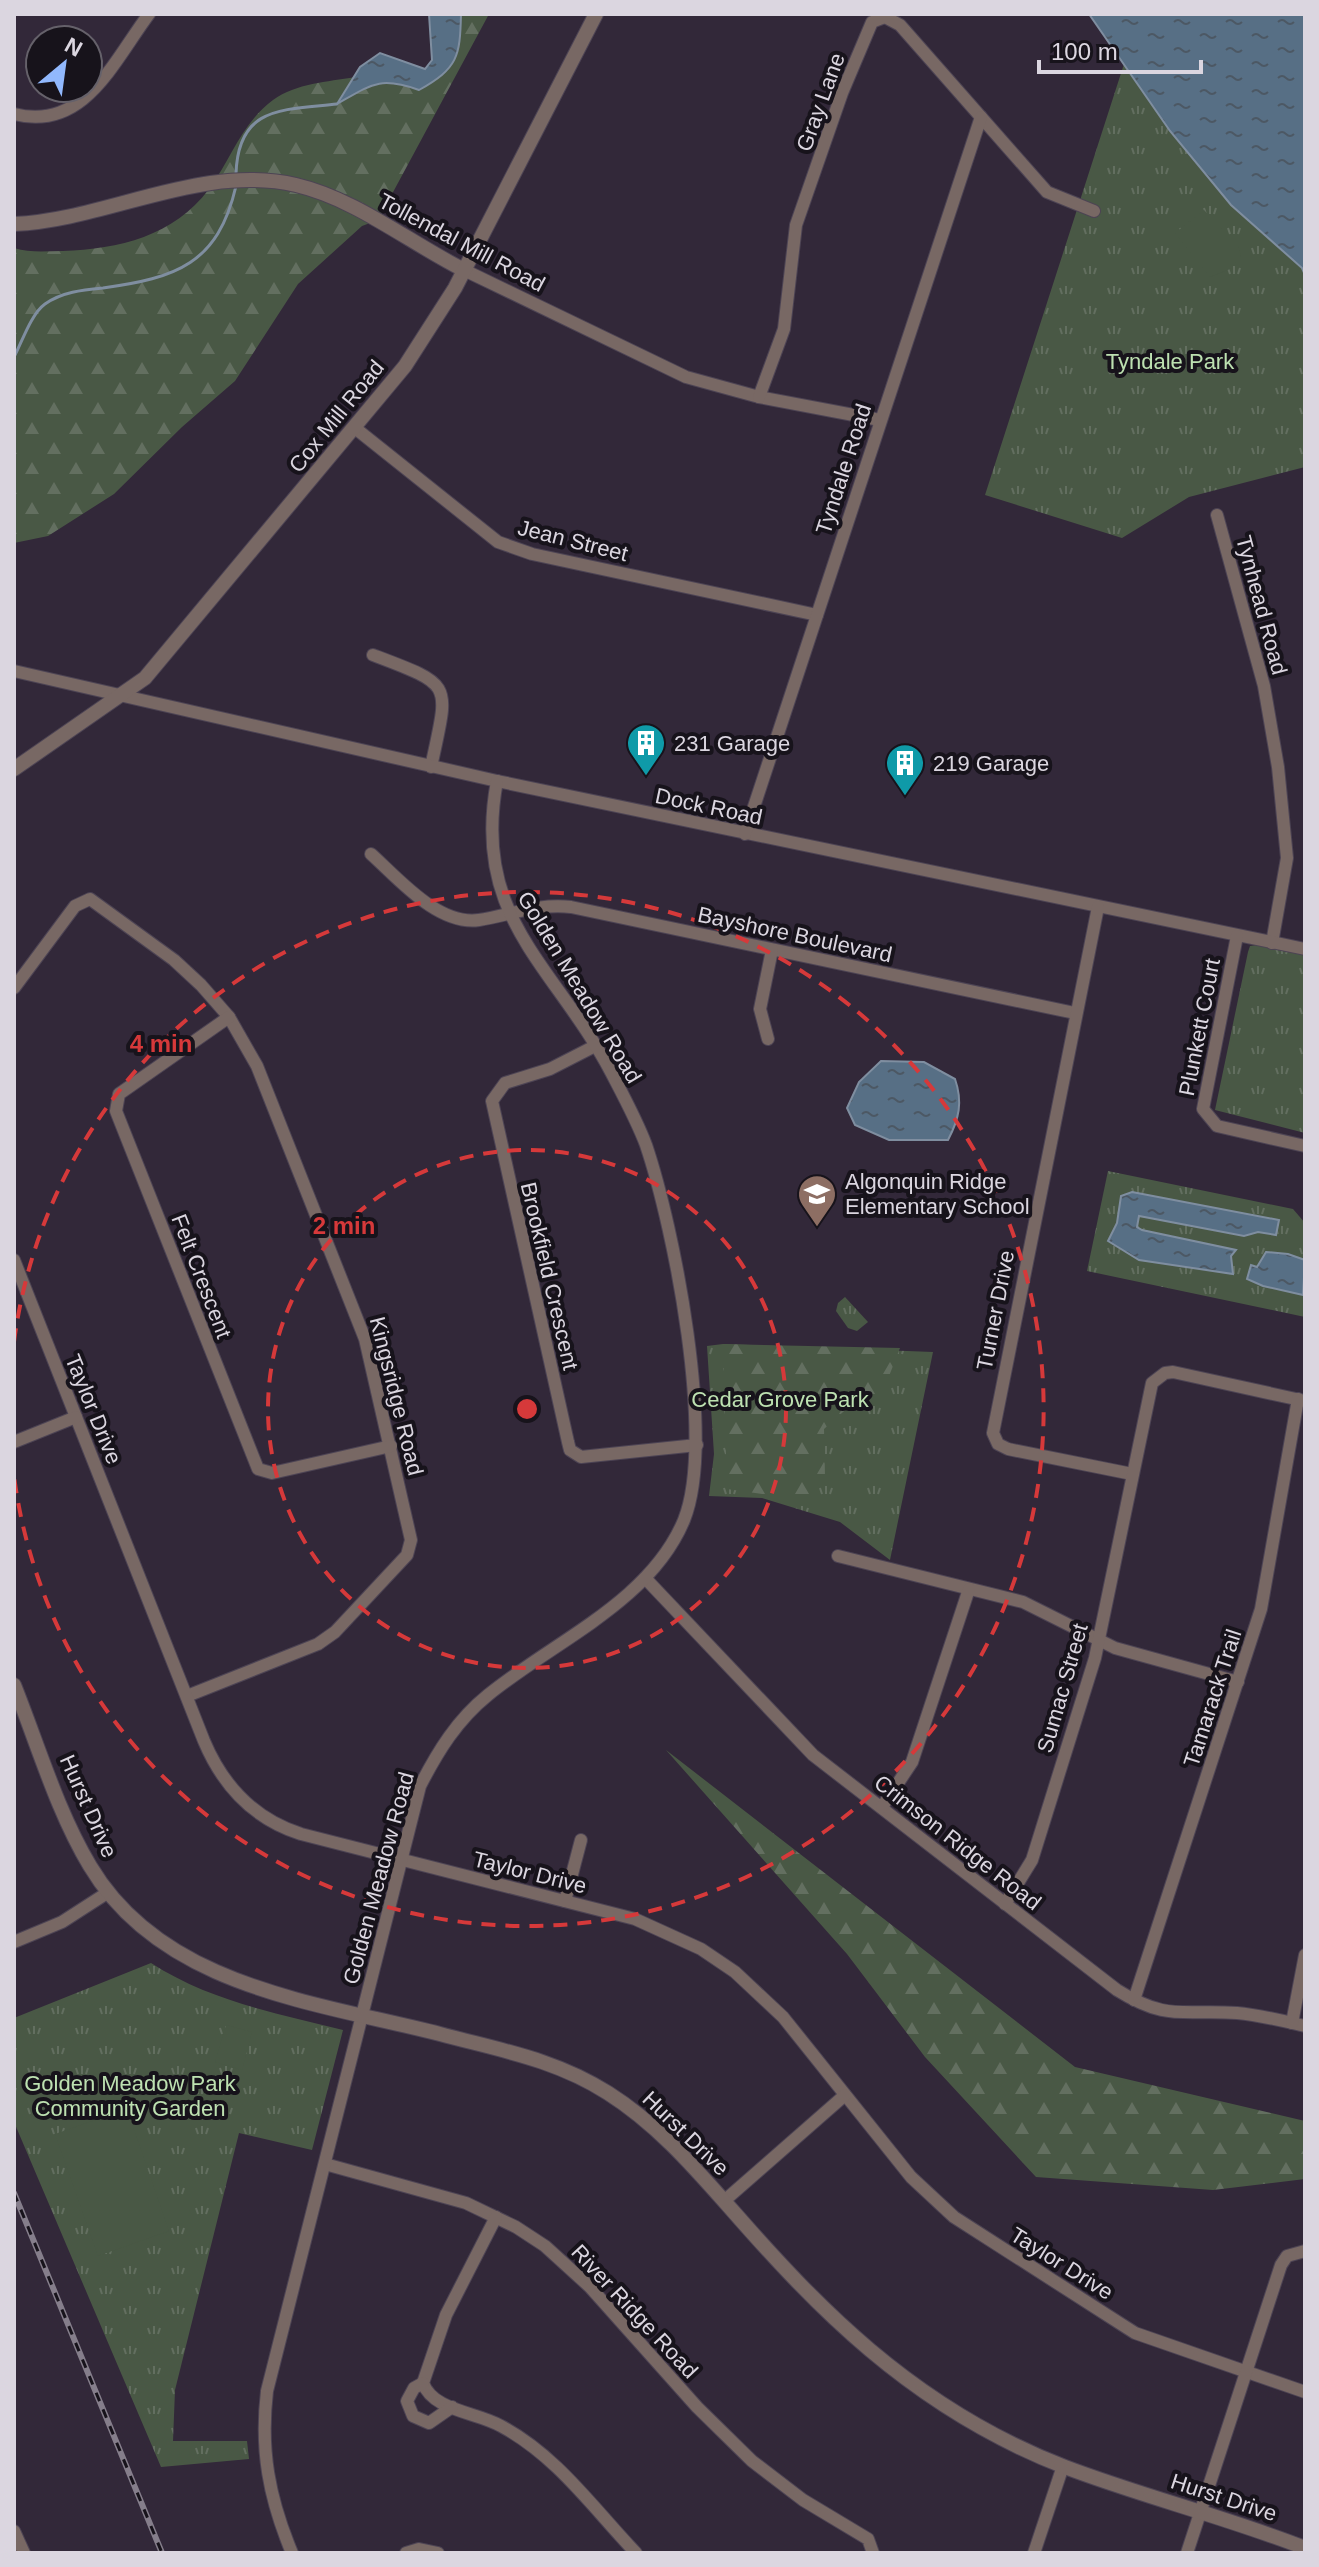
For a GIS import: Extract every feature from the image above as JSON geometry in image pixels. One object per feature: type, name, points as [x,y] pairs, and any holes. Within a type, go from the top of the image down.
[{"type":"street","points":[[14,114],[42,119],[75,108],[149,14]]},
{"type":"street","name":"Cox Mill Road","points":[[14,769],[145,678],[174,648],[431,331],[596,14]]},
{"type":"street","name":"Gray Lane","points":[[759,397],[784,329],[796,225],[867,28],[879,19],[893,19],[1047,192],[1094,211]]},
{"type":"street","name":"Tyndale Road","points":[[745,834],[981,117]]},
{"type":"street","name":"Tollendal Mill Road","points":[[14,224],[55,220],[215,183],[257,181],[296,185],[337,201],[464,270],[686,377],[759,397],[880,420]]},
{"type":"street","name":"Jean Street","points":[[355,428],[498,542],[532,554],[817,615]]},
{"type":"street","name":"Tynhead Road","points":[[1217,515],[1264,686],[1278,767],[1287,858],[1272,943]]},
{"type":"street","points":[[373,655],[430,677],[440,689],[443,706],[431,767]]},
{"type":"street","name":"Dock Road","points":[[14,671],[431,767],[1305,949]]},
{"type":"street","name":"Golden Meadow Road","points":[[292,2553],[268,2486],[263,2427],[267,2391],[420,1786],[454,1728],[488,1694],[645,1578],[668,1549],[684,1519],[693,1492],[697,1445],[682,1299],[657,1182],[639,1129],[595,1046],[508,913],[491,851],[497,781]]},
{"type":"street","name":"Bayshore Boulevard","points":[[371,854],[418,895],[453,917],[477,920],[546,906],[571,907],[1075,1013]]},
{"type":"street","name":"Kingsridge Road","points":[[14,988],[75,906],[90,899],[187,971],[229,1017],[257,1066],[365,1339],[411,1540],[407,1555],[345,1624],[318,1644],[187,1696]]},
{"type":"street","name":"Turner Drive","points":[[1098,907],[993,1433],[1002,1447],[1132,1474]]},
{"type":"street","name":"Plunkett Court","points":[[1237,936],[1203,1109],[1217,1126],[1305,1146]]},
{"type":"street","points":[[768,1039],[760,1009],[772,950]]},
{"type":"street","name":"Felt Crescent","points":[[229,1017],[119,1094],[116,1111],[258,1469],[272,1473],[391,1446]]},
{"type":"street","name":"Brookfield Crescent","points":[[595,1046],[550,1069],[505,1083],[492,1101],[570,1450],[581,1457],[697,1445]]},
{"type":"street","name":"Taylor Drive","points":[[14,1260],[218,1770],[256,1811],[286,1829],[648,1924],[717,1959],[783,2017],[911,2177],[972,2230],[1135,2333],[1305,2392]]},
{"type":"street","name":"Sumac Street","points":[[1005,1904],[1032,1860],[1098,1639],[1152,1383],[1165,1373],[1302,1400]]},
{"type":"street","name":"Tamarack Trail","points":[[1134,2000],[1264,1596],[1302,1400]]},
{"type":"street","points":[[14,1442],[76,1417]]},
{"type":"street","points":[[838,1556],[1037,1607],[1115,1648],[1238,1682]]},
{"type":"street","name":"Crimson Ridge Road","points":[[645,1578],[798,1740],[1005,1904],[1134,2000],[1171,2014],[1237,2013],[1298,2024]]},
{"type":"street","points":[[882,1807],[912,1762],[969,1589]]},
{"type":"street","name":"Hurst Drive","points":[[14,1685],[73,1835],[107,1893],[152,1935],[203,1967],[361,2015],[531,2055],[591,2082],[658,2131],[803,2289],[870,2350],[946,2405],[1063,2466],[1305,2548]]},
{"type":"street","points":[[565,1901],[581,1840]]},
{"type":"street","points":[[14,1942],[62,1922],[107,1893]]},
{"type":"street","points":[[1298,2024],[1305,1955]]},
{"type":"street","points":[[724,2201],[845,2095]]},
{"type":"street","name":"River Ridge Road","points":[[325,2164],[438,2193],[496,2217],[530,2236],[569,2266],[725,2436],[803,2500],[868,2539],[873,2553]]},
{"type":"street","points":[[452,2407],[429,2423],[413,2416],[407,2401],[414,2388],[423,2383],[446,2315],[496,2217]]},
{"type":"street","points":[[1187,2553],[1281,2265],[1287,2256],[1305,2251]]},
{"type":"street","points":[[423,2383],[436,2401],[491,2420],[543,2453],[636,2553]]},
{"type":"street","points":[[1034,2553],[1063,2466]]},
{"type":"street","points":[[14,2531],[24,2553]]},
{"type":"street","points":[[406,2553],[419,2549],[438,2553]]},
{"type":"green space","points":[[461,14],[489,14],[378,220],[362,226],[298,284],[235,381],[182,427],[114,494],[48,536],[14,543],[14,248],[26,251],[84,250],[125,243],[162,229],[195,205],[209,189],[245,131],[273,100],[302,87],[355,77],[339,103],[378,84],[396,83],[420,90],[460,43]]},
{"type":"green space","name":"Tyndale Park","points":[[1124,64],[1170,131],[1231,205],[1302,268],[1305,275],[1305,467],[1189,497],[1122,538],[985,495]]},
{"type":"green space","points":[[1204,210],[1238,246],[1241,256],[1230,269],[1210,277],[1175,233]]},
{"type":"green space","points":[[1250,946],[1305,954],[1305,1133],[1215,1110],[1248,952]]},
{"type":"green space","points":[[1108,1171],[1293,1209],[1305,1223],[1305,1317],[1087,1271]]},
{"type":"green space","points":[[845,1297],[868,1322],[857,1331],[848,1328],[836,1311],[838,1303]]},
{"type":"green space","points":[[723,1344],[933,1352],[890,1560],[840,1522],[762,1498],[709,1496],[714,1454],[707,1346]]},
{"type":"green space","name":"Cedar Grove Park","points":[[723,1344],[900,1348],[882,1394],[852,1404],[824,1429],[825,1477],[810,1501],[727,1489]]},
{"type":"green space","points":[[666,1750],[1075,2067],[1305,2121],[1305,2179],[1213,2190],[1036,2177],[925,2057],[847,1954]]},
{"type":"green space","name":"Golden Meadow Park Community Garden","points":[[151,1963],[220,1996],[343,2030],[312,2150],[239,2133],[175,2390],[173,2441],[247,2441],[249,2459],[161,2467],[14,2122],[14,2018]]},
{"type":"green space","points":[[226,2025],[252,2032],[242,2070],[215,2062]]},
{"type":"green space","points":[[127,2109],[169,2231],[98,2256],[55,2134]]},
{"type":"water","points":[[429,14],[461,14],[458,51],[442,75],[419,90],[395,83],[376,84],[337,104],[360,67],[380,53],[425,69],[432,60]]},
{"type":"water","points":[[1089,14],[1305,14],[1305,275],[1302,268],[1231,205],[1170,131]]},
{"type":"water","points":[[881,1061],[924,1062],[955,1079],[959,1110],[948,1140],[889,1140],[855,1125],[847,1108],[859,1082]]},
{"type":"water","points":[[1132,1192],[1279,1220],[1276,1235],[1258,1232],[1244,1236],[1139,1216],[1137,1227],[1142,1230],[1236,1250],[1231,1256],[1233,1274],[1139,1260],[1108,1241],[1117,1223],[1121,1196]]},
{"type":"water","points":[[1266,1252],[1288,1254],[1305,1260],[1303,1295],[1247,1279],[1251,1265],[1257,1267]]},
{"type":"waterway","points":[[236,174],[245,135],[254,124],[281,111],[337,104]]},
{"type":"waterway","points":[[14,357],[35,314],[52,300],[72,292],[152,279],[190,262],[205,250],[218,233],[236,186]]},
{"type":"railway","points":[[14,2193],[162,2553]]},
{"type":"place","name":"231 Garage","points":[[646,777]]},
{"type":"place","name":"219 Garage","points":[[905,797]]},
{"type":"place","name":"Algonquin Ridge Elementary School","points":[[817,1228]]}]
